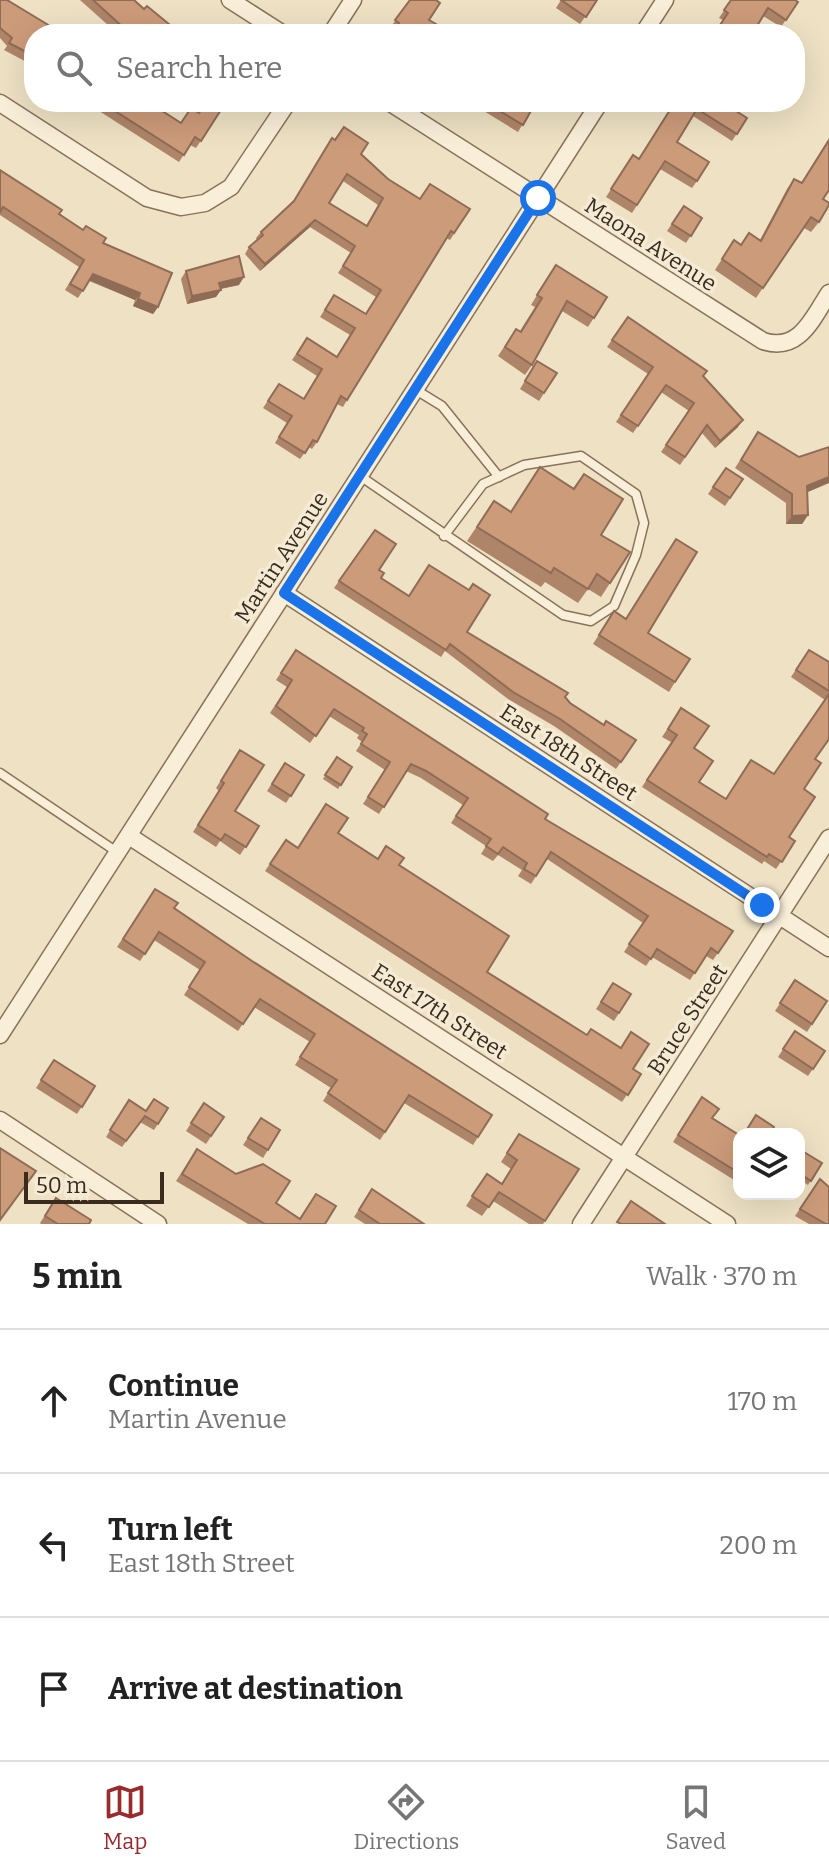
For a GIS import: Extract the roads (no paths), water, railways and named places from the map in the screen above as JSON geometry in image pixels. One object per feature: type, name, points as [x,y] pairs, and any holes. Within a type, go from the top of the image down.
[{"type":"street","points":[[230,0],[267,24]]},
{"type":"street","points":[[337,24],[353,0]]},
{"type":"street","points":[[649,24],[665,0]]},
{"type":"street","points":[[0,103],[147,198],[181,207],[205,203],[231,187],[281,112]]},
{"type":"street","name":"Maona Avenue","points":[[405,112],[763,341],[777,344],[791,342],[809,324],[829,293]]},
{"type":"street","name":"Martin Avenue","points":[[0,1035],[594,112]]},
{"type":"street","name":"East 18th Street","points":[[284,593],[829,948]]},
{"type":"street","name":"East 17th Street","points":[[129,836],[727,1224]]},
{"type":"street","name":"Bruce Street","points":[[581,1224],[829,838]]},
{"type":"street","points":[[0,1120],[158,1224]]},
{"type":"lane","points":[[415,390],[442,406],[499,477]]},
{"type":"lane","points":[[359,476],[444,536],[563,615],[591,621],[614,606],[636,555],[644,523],[636,494],[581,456],[524,465],[483,484],[444,536]]},
{"type":"lane","points":[[0,773],[118,853]]}]
